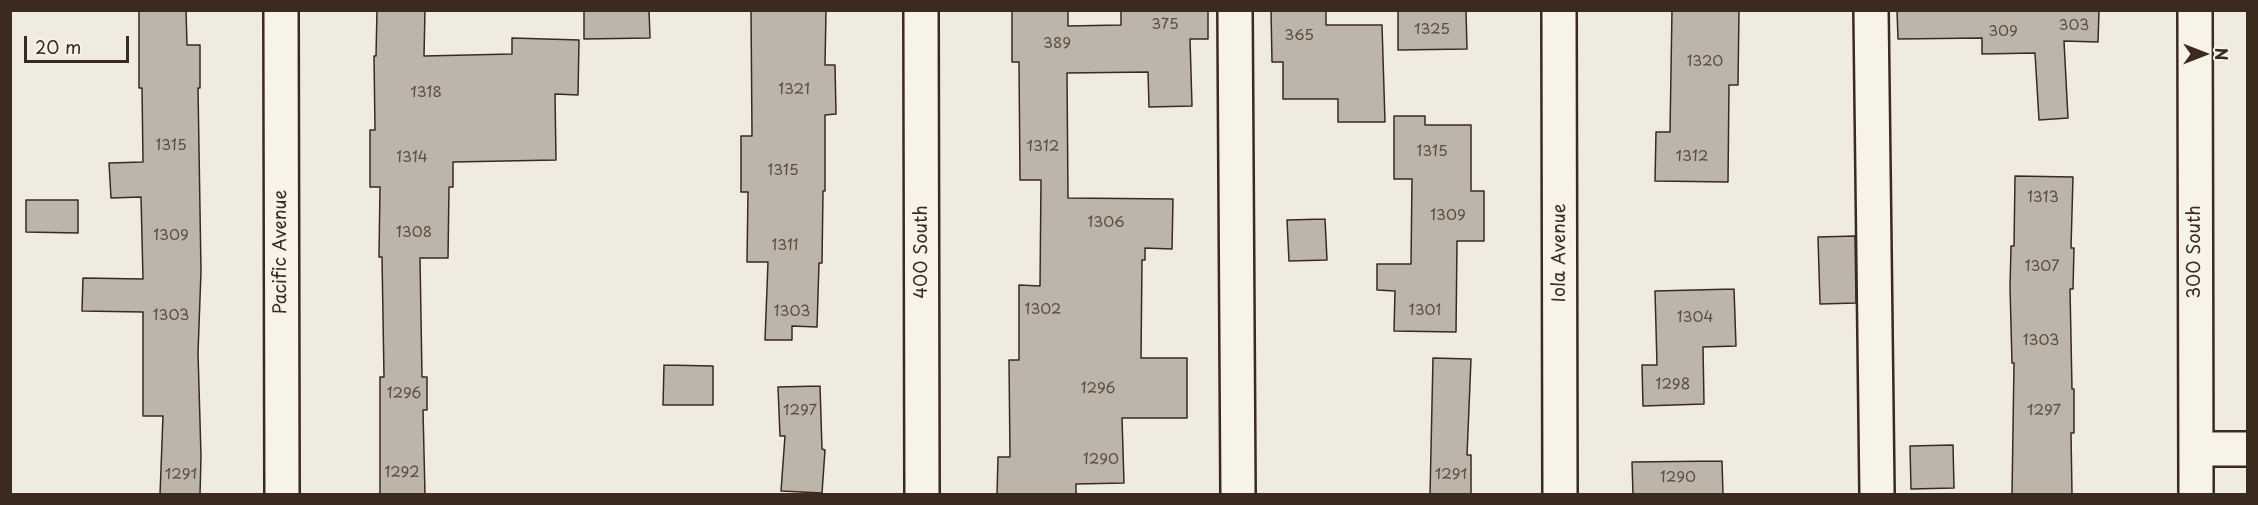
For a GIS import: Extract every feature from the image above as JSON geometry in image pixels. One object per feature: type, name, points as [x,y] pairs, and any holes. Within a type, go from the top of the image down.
[{"type":"street","name":"Pacific Avenue","points":[[281,10],[282,495]]},
{"type":"street","name":"400 South","points":[[921,10],[922,495]]},
{"type":"street","points":[[1234,10],[1238,495]]},
{"type":"street","name":"Iola Avenue","points":[[1559,10],[1560,495]]},
{"type":"street","points":[[1872,10],[1877,495]]},
{"type":"street","name":"300 South","points":[[2195,10],[2196,495]]},
{"type":"street","points":[[2196,449],[2247,449]]},
{"type":"building","points":[[139,10],[186,10],[187,45],[200,45],[200,88],[198,88],[201,271],[198,353],[200,495],[160,495],[163,416],[143,416],[143,312],[82,311],[83,278],[143,279],[141,197],[111,198],[109,163],[143,162],[142,88],[139,88]]},
{"type":"building","points":[[377,10],[425,10],[424,56],[512,54],[512,38],[579,40],[578,95],[555,94],[556,160],[453,162],[453,187],[449,187],[448,258],[420,258],[422,377],[427,377],[427,410],[423,410],[425,495],[380,495],[380,377],[384,377],[382,257],[379,257],[380,187],[370,187],[370,130],[375,130],[374,56],[376,56]]},
{"type":"building","points":[[584,10],[649,10],[650,38],[584,39]]},
{"type":"building","points":[[751,10],[826,10],[825,65],[835,65],[836,114],[825,115],[825,191],[823,191],[822,263],[819,263],[817,327],[792,326],[792,340],[765,340],[768,262],[747,262],[748,192],[741,192],[741,136],[752,136]]},
{"type":"building","points":[[1012,10],[1068,10],[1068,26],[1121,25],[1121,10],[1208,10],[1208,39],[1190,39],[1192,106],[1149,107],[1148,72],[1067,73],[1068,198],[1173,199],[1172,249],[1145,248],[1145,260],[1142,260],[1141,358],[1187,358],[1187,418],[1122,418],[1124,483],[1076,484],[1076,495],[997,495],[998,457],[1010,457],[1009,360],[1019,360],[1019,285],[1040,286],[1041,180],[1020,180],[1019,62],[1012,62]]},
{"type":"building","points":[[1271,10],[1326,10],[1326,25],[1382,25],[1385,122],[1338,122],[1338,99],[1283,99],[1283,62],[1272,62]]},
{"type":"building","points":[[1398,10],[1466,10],[1467,49],[1398,50]]},
{"type":"building","points":[[1672,10],[1739,10],[1738,85],[1729,85],[1728,182],[1655,181],[1656,132],[1670,132]]},
{"type":"building","points":[[1897,10],[2099,10],[2098,42],[2064,41],[2068,118],[2039,120],[2035,53],[1982,54],[1982,38],[1898,39]]},
{"type":"building","points":[[1394,116],[1425,116],[1425,125],[1471,125],[1471,191],[1484,191],[1484,241],[1457,241],[1456,332],[1394,331],[1395,291],[1377,290],[1377,264],[1411,264],[1412,179],[1394,179]]},
{"type":"building","points":[[2015,176],[2073,177],[2071,248],[2074,248],[2073,289],[2070,289],[2072,389],[2074,389],[2074,433],[2071,433],[2072,495],[2012,495],[2014,363],[2012,363],[2010,287],[2011,246],[2014,246]]},
{"type":"building","points":[[26,200],[78,200],[78,233],[26,232]]},
{"type":"building","points":[[1325,219],[1327,260],[1289,261],[1287,220]]},
{"type":"building","points":[[1855,236],[1856,303],[1820,304],[1818,237]]},
{"type":"building","points":[[1734,289],[1736,346],[1703,347],[1704,404],[1643,406],[1642,365],[1657,365],[1655,291]]},
{"type":"building","points":[[1433,358],[1471,359],[1467,455],[1471,455],[1471,495],[1430,495]]},
{"type":"building","points":[[664,365],[713,366],[713,405],[663,405]]},
{"type":"building","points":[[820,386],[822,449],[825,450],[822,493],[781,491],[785,436],[780,436],[778,387]]},
{"type":"building","points":[[1953,445],[1954,488],[1911,489],[1910,446]]},
{"type":"building","points":[[1722,461],[1723,495],[1633,495],[1632,462]]}]
